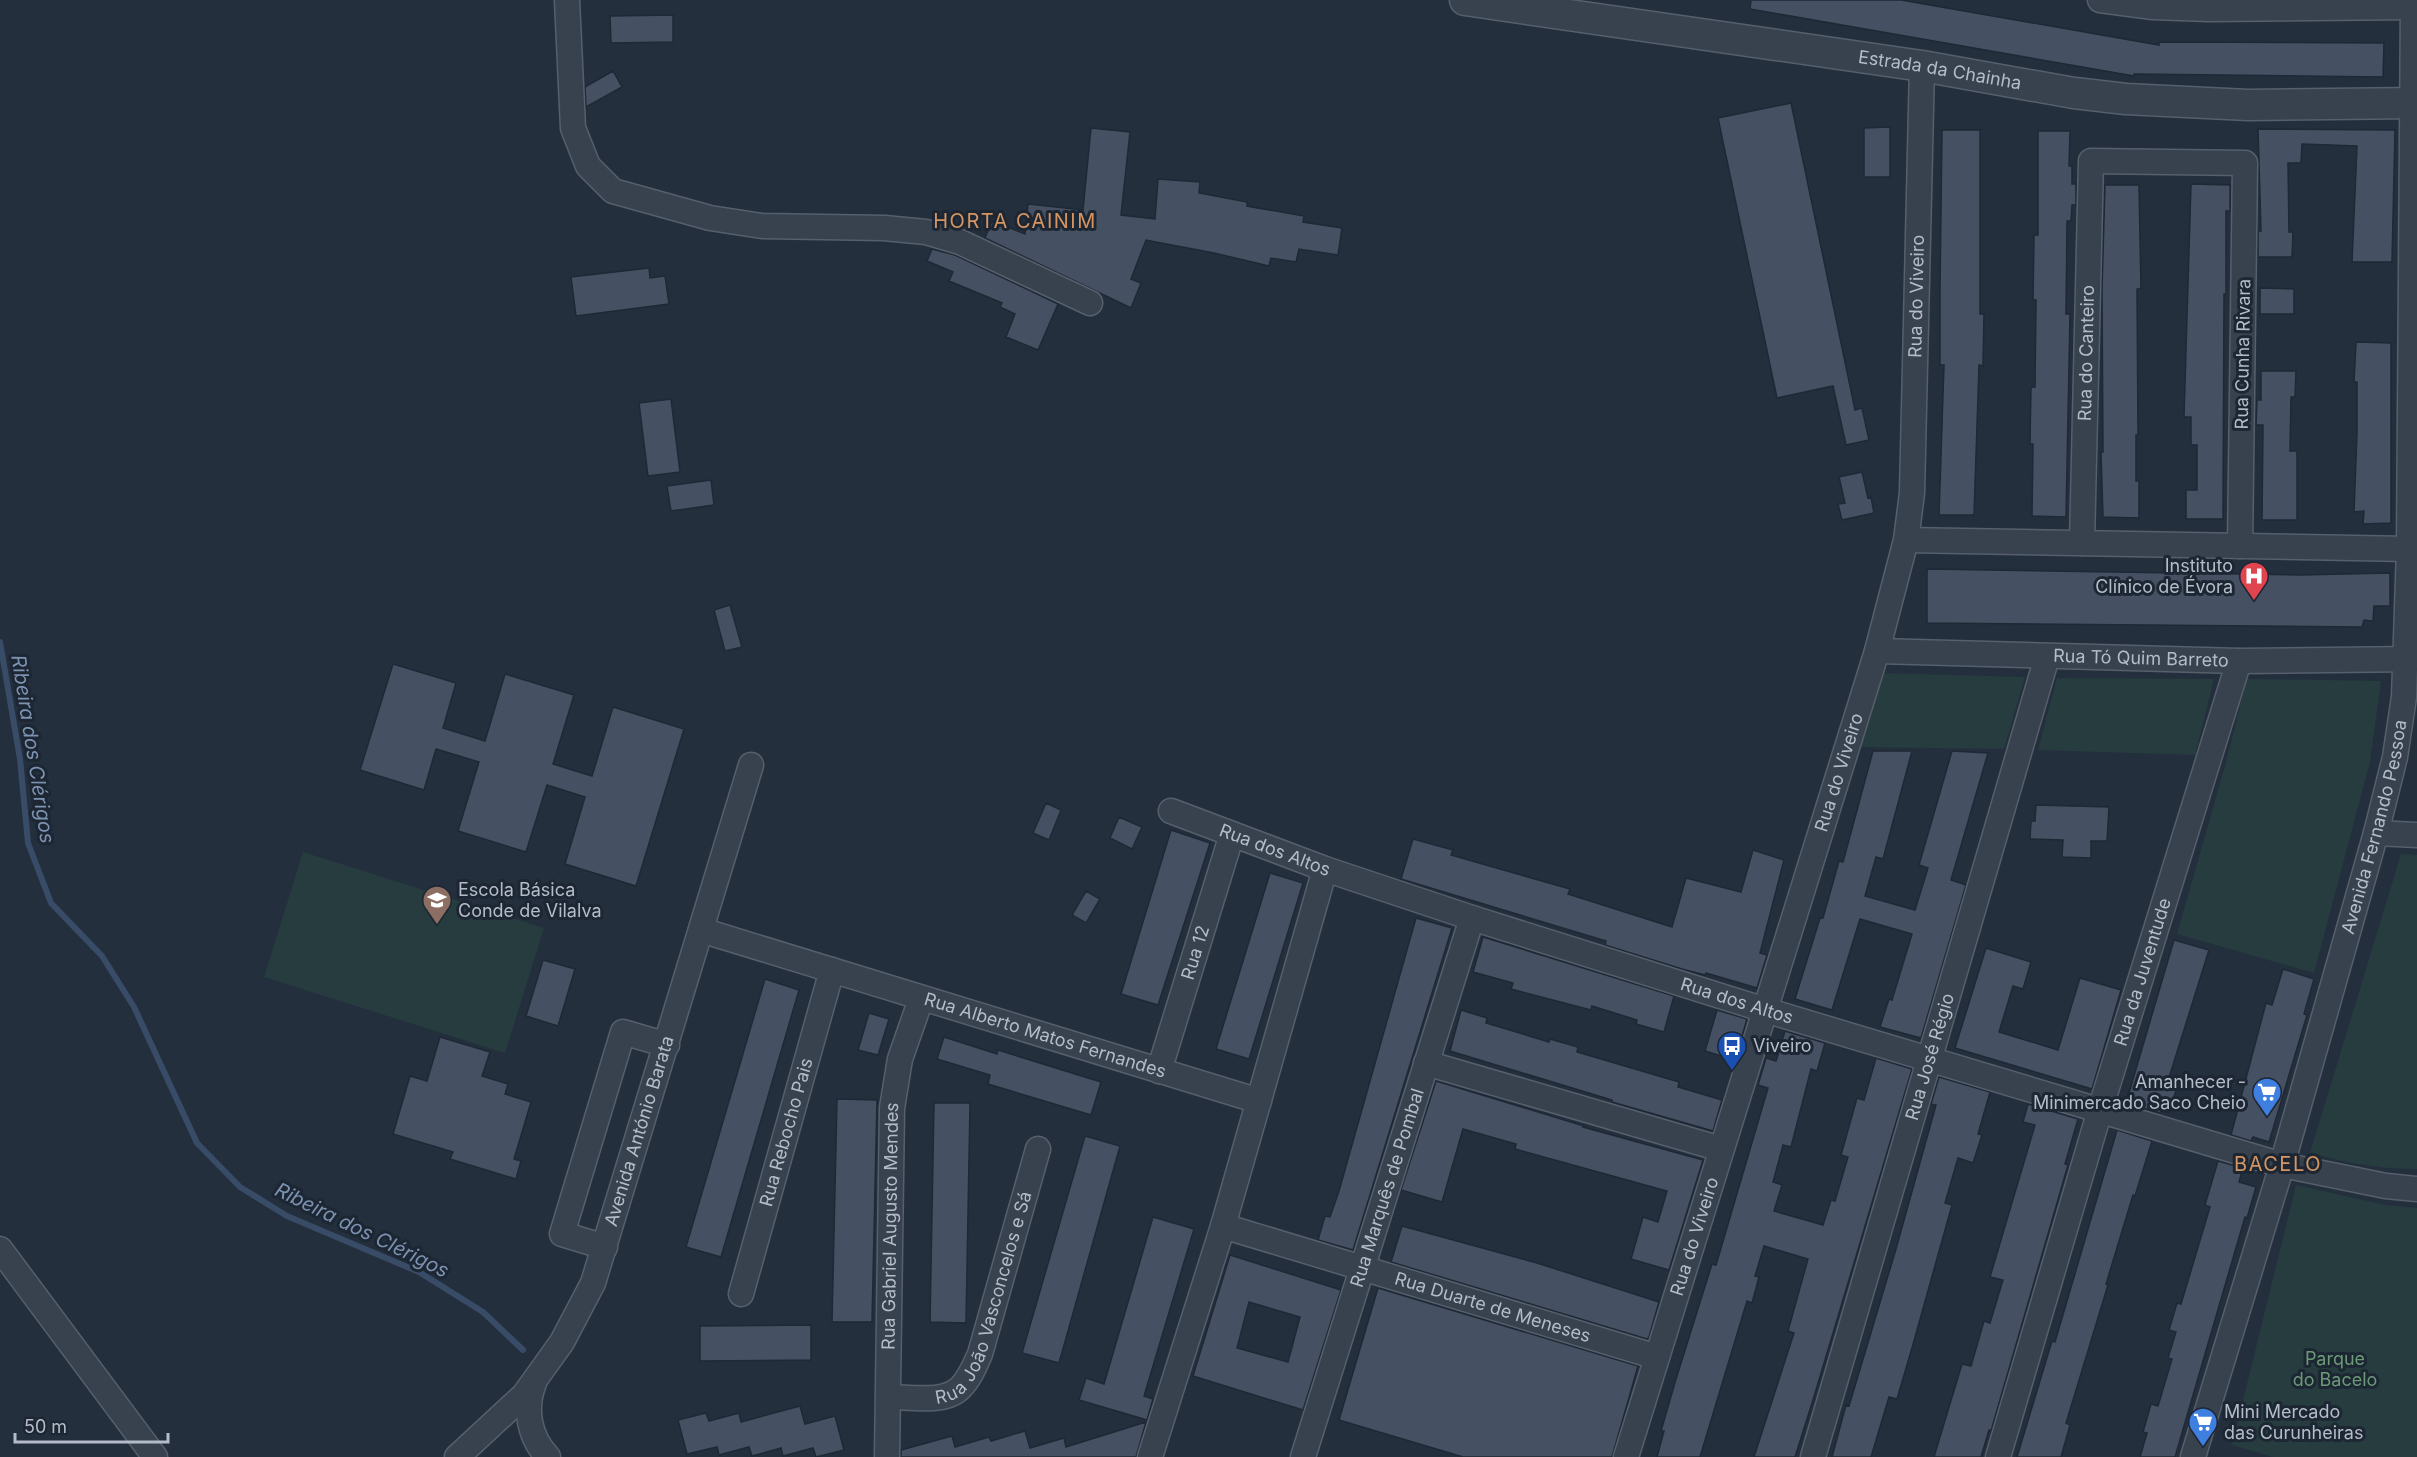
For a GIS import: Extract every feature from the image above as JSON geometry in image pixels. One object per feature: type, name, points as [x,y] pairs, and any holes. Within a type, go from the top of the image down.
[{"type":"street","points":[[567,0],[573,128],[588,166],[613,191],[710,218],[762,226],[884,228],[926,232],[960,242],[1090,303]]},
{"type":"street","name":"Estrada da Chainha","points":[[1465,0],[1922,66],[2074,93],[2126,99],[2248,105],[2415,103]]},
{"type":"street","points":[[2100,0],[2153,7],[2413,4]]},
{"type":"street","name":"Avenida Fernando Pessoa","points":[[2193,1457],[2282,1165],[2376,833],[2395,757],[2411,659],[2409,549],[2415,103],[2413,4]]},
{"type":"street","name":"Rua do Viveiro","points":[[1626,1457],[1877,651],[1906,540],[1914,452],[1922,66]]},
{"type":"street","name":"Rua do Canteiro","points":[[2082,543],[2091,161],[2245,163]]},
{"type":"street","name":"Rua Cunha Rivara","points":[[2240,546],[2245,163]]},
{"type":"street","points":[[1906,540],[2409,549]]},
{"type":"street","name":"Rua Tó Quim Barreto","points":[[1877,651],[2240,660],[2411,659]]},
{"type":"street","name":"Rua José Régio","points":[[1813,1457],[2048,657]]},
{"type":"street","name":"Rua da Juventude","points":[[1998,1457],[2100,1110],[2240,660]]},
{"type":"street","name":"Avenida António Barata","points":[[457,1457],[506,1414],[535,1381],[571,1327],[593,1283],[751,765]]},
{"type":"street","name":"Rua dos Altos","points":[[1171,811],[1325,869],[1472,918],[1765,1010],[2282,1165],[2386,1186],[2417,1189]]},
{"type":"street","points":[[2376,833],[2417,835]]},
{"type":"street","name":"Rua 12","points":[[1159,1071],[1232,834]]},
{"type":"street","points":[[1150,1457],[1223,1226],[1325,869]]},
{"type":"street","name":"Rua Marquês de Pombal","points":[[1303,1457],[1472,918]]},
{"type":"street","name":"Rua Alberto Matos Fernandes","points":[[701,930],[1259,1101]]},
{"type":"street","name":"Rua Rebocho Pais","points":[[741,1294],[832,970]]},
{"type":"street","name":"Rua Gabriel Augusto Mendes","points":[[887,1457],[892,1108],[900,1059],[921,999]]},
{"type":"street","points":[[605,1247],[562,1234],[616,1054],[623,1032],[667,1045]]},
{"type":"street","points":[[1426,1063],[1721,1149]]},
{"type":"street","name":"Rua João Vasconcelos e Sá","points":[[889,1397],[945,1397],[960,1388],[971,1373],[980,1354],[1038,1149]]},
{"type":"street","name":"Rua Duarte de Meneses","points":[[1223,1226],[1657,1357]]},
{"type":"street","points":[[0,1249],[149,1453]]},
{"type":"street","points":[[535,1381],[530,1393],[530,1423],[536,1440],[548,1457]]},
{"type":"green space","points":[[1880,673],[2025,677],[2004,749],[1859,747]]},
{"type":"green space","points":[[2057,678],[2214,679],[2195,755],[2038,750]]},
{"type":"green space","points":[[2247,679],[2381,681],[2370,762],[2314,973],[2177,934]]},
{"type":"green space","points":[[303,852],[544,928],[505,1053],[264,977]]},
{"type":"green space","points":[[2401,854],[2417,855],[2417,1169],[2363,1165],[2310,1153]]},
{"type":"green space","name":"Parque do Bacelo","points":[[2296,1185],[2385,1205],[2417,1208],[2417,1457],[2273,1457],[2232,1445]]},
{"type":"building","points":[[1751,0],[1901,0],[2159,45],[2159,42],[2384,43],[2383,77],[2134,74],[2134,76],[1750,9]]},
{"type":"building","points":[[673,15],[673,42],[611,43],[610,16]]},
{"type":"building","points":[[613,71],[622,87],[586,107],[585,87]]},
{"type":"building","points":[[1791,103],[1855,410],[1862,408],[1869,440],[1846,445],[1833,386],[1777,398],[1718,118]]},
{"type":"building","points":[[1890,127],[1890,177],[1864,177],[1864,128]]},
{"type":"building","points":[[1091,128],[1130,132],[1121,215],[1155,219],[1158,179],[1200,182],[1199,193],[1247,202],[1247,206],[1304,216],[1303,222],[1342,228],[1338,255],[1299,249],[1296,262],[1271,258],[1269,266],[1146,240],[1131,279],[1141,283],[1131,308],[985,238],[992,221],[1025,234],[1028,204],[1083,210]]},
{"type":"building","points":[[2258,129],[2395,130],[2392,262],[2352,262],[2357,146],[2302,144],[2301,163],[2288,163],[2289,232],[2293,232],[2292,257],[2258,257],[2258,231],[2261,231]]},
{"type":"building","points":[[1942,130],[1980,130],[1980,314],[1984,314],[1983,366],[1979,365],[1974,515],[1939,515],[1944,365],[1940,365]]},
{"type":"building","points":[[2038,131],[2070,131],[2069,166],[2072,166],[2072,184],[2076,184],[2076,205],[2072,205],[2071,221],[2067,221],[2066,314],[2070,314],[2066,517],[2032,516],[2033,444],[2030,444],[2031,387],[2035,387],[2036,300],[2033,300],[2034,235],[2038,235]]},
{"type":"building","points":[[2191,184],[2230,185],[2230,211],[2226,211],[2226,294],[2224,294],[2223,519],[2186,519],[2186,490],[2197,490],[2197,445],[2191,445],[2191,417],[2184,417]]},
{"type":"building","points":[[2105,185],[2139,185],[2141,289],[2137,289],[2136,481],[2139,481],[2139,518],[2103,517],[2101,452],[2103,452],[2102,289]]},
{"type":"building","points":[[932,249],[955,255],[1058,304],[1038,350],[1006,337],[1015,314],[1000,307],[1002,303],[949,281],[953,272],[927,261]]},
{"type":"building","points":[[649,268],[650,278],[665,276],[669,304],[576,316],[571,277]]},
{"type":"building","points":[[2260,288],[2294,289],[2294,314],[2260,314]]},
{"type":"building","points":[[2356,342],[2391,343],[2391,523],[2363,524],[2364,511],[2354,512],[2357,432],[2357,382],[2354,382]]},
{"type":"building","points":[[2261,371],[2296,371],[2295,397],[2291,397],[2290,451],[2297,451],[2297,520],[2262,520],[2263,425],[2256,425],[2257,400],[2261,400]]},
{"type":"building","points":[[671,399],[680,472],[648,476],[639,403]]},
{"type":"building","points":[[1862,472],[1874,513],[1842,520],[1838,504],[1845,503],[1839,477]]},
{"type":"building","points":[[711,480],[714,505],[671,511],[667,486]]},
{"type":"building","points":[[1927,569],[2300,575],[2390,573],[2390,606],[2374,606],[2373,621],[2364,620],[2362,627],[1927,623]]},
{"type":"building","points":[[730,605],[742,647],[725,651],[714,610]]},
{"type":"building","points":[[393,664],[456,683],[443,728],[485,741],[505,674],[574,695],[553,764],[592,776],[613,707],[684,729],[636,886],[565,864],[585,797],[547,785],[526,852],[458,831],[479,762],[436,749],[424,790],[360,770]]},
{"type":"building","points":[[1873,751],[1912,751],[1883,859],[1876,857],[1865,896],[1915,910],[1928,868],[1919,865],[1952,751],[1988,753],[1951,880],[1966,885],[1921,1038],[1880,1027],[1889,999],[1892,1000],[1912,934],[1860,919],[1832,1010],[1795,999],[1820,918],[1823,918],[1839,861],[1843,862]]},
{"type":"building","points":[[1046,803],[1061,810],[1049,840],[1033,833]]},
{"type":"building","points":[[2036,805],[2109,807],[2107,841],[2091,841],[2091,858],[2062,857],[2063,840],[2030,839],[2031,821],[2035,821]]},
{"type":"building","points":[[1119,817],[1142,827],[1132,849],[1110,838]]},
{"type":"building","points":[[1171,830],[1210,843],[1158,1005],[1121,994]]},
{"type":"building","points":[[1413,839],[1453,850],[1451,855],[1570,889],[1568,894],[1672,927],[1686,878],[1741,892],[1753,850],[1784,860],[1760,953],[1767,955],[1757,988],[1706,973],[1705,975],[1682,969],[1605,945],[1606,941],[1401,879]]},
{"type":"building","points":[[1270,873],[1303,883],[1249,1059],[1216,1049]]},
{"type":"building","points":[[1086,891],[1100,899],[1086,923],[1072,915]]},
{"type":"building","points":[[1416,918],[1452,928],[1353,1250],[1318,1240],[1325,1216],[1330,1217],[1339,1191]]},
{"type":"building","points":[[1483,937],[1674,996],[1664,1032],[1636,1024],[1637,1020],[1592,1006],[1591,1010],[1511,989],[1513,983],[1473,972]]},
{"type":"building","points":[[2174,940],[2209,950],[2167,1084],[2177,1087],[2169,1113],[2161,1110],[2160,1113],[2126,1103]]},
{"type":"building","points":[[1986,948],[2031,962],[2023,989],[2013,986],[1999,1032],[2058,1050],[2080,978],[2121,990],[2092,1089],[1955,1048]]},
{"type":"building","points":[[543,960],[575,969],[558,1026],[526,1016]]},
{"type":"building","points":[[2283,969],[2314,979],[2304,1014],[2307,1015],[2269,1142],[2253,1137],[2251,1141],[2231,1135],[2266,1003],[2272,1005]]},
{"type":"building","points":[[765,979],[799,990],[721,1257],[686,1247]]},
{"type":"building","points":[[1461,1010],[1487,1018],[1486,1023],[1549,1042],[1550,1039],[1578,1047],[1577,1052],[1679,1082],[1678,1087],[1722,1100],[1713,1131],[1450,1051]]},
{"type":"building","points":[[1717,1010],[1747,1019],[1735,1060],[1705,1051]]},
{"type":"building","points":[[869,1013],[889,1019],[878,1055],[858,1050]]},
{"type":"building","points":[[1785,1031],[1825,1043],[1817,1071],[1811,1069],[1791,1147],[1783,1145],[1773,1182],[1782,1185],[1774,1211],[1823,1225],[1831,1200],[1835,1201],[1848,1157],[1841,1155],[1857,1098],[1864,1100],[1876,1058],[1912,1069],[1813,1400],[1795,1457],[1754,1457],[1794,1333],[1788,1331],[1808,1259],[1764,1246],[1755,1276],[1759,1277],[1752,1303],[1747,1301],[1700,1457],[1657,1457],[1664,1431],[1661,1431],[1676,1379],[1712,1264],[1716,1265],[1768,1088],[1758,1085],[1766,1058],[1776,1061]]},
{"type":"building","points":[[440,1037],[490,1052],[482,1076],[508,1084],[505,1094],[531,1102],[514,1159],[521,1161],[516,1179],[450,1159],[453,1152],[393,1134],[410,1076],[427,1081]]},
{"type":"building","points":[[944,1037],[997,1054],[998,1050],[1101,1082],[1091,1115],[988,1084],[990,1075],[937,1059]]},
{"type":"building","points":[[1939,1077],[1990,1092],[1978,1134],[1982,1135],[1973,1163],[1958,1158],[1945,1203],[1952,1205],[1912,1348],[1897,1399],[1889,1397],[1871,1457],[1832,1457],[1846,1405],[1849,1406],[1896,1249],[1936,1105],[1931,1104]]},
{"type":"building","points":[[1436,1081],[1583,1127],[1703,1160],[1669,1270],[1631,1259],[1643,1217],[1658,1222],[1667,1191],[1515,1149],[1516,1144],[1463,1129],[1442,1202],[1401,1190]]},
{"type":"building","points":[[837,1099],[877,1100],[872,1322],[832,1322]]},
{"type":"building","points":[[934,1103],[970,1103],[966,1323],[930,1322]]},
{"type":"building","points":[[2028,1104],[2078,1119],[2065,1164],[2068,1165],[1991,1431],[1989,1430],[1981,1457],[1934,1457],[1962,1364],[1971,1366],[1984,1321],[1990,1323],[2003,1280],[1990,1277],[2035,1125],[2023,1122]]},
{"type":"building","points":[[2117,1130],[2152,1141],[2106,1284],[2108,1285],[2066,1423],[2070,1425],[2061,1457],[2017,1457],[2052,1341],[2055,1342]]},
{"type":"building","points":[[1085,1136],[1120,1146],[1059,1363],[1022,1353]]},
{"type":"building","points":[[2218,1161],[2243,1168],[2239,1182],[2256,1187],[2247,1218],[2245,1217],[2175,1457],[2140,1457],[2147,1433],[2143,1432],[2151,1404],[2158,1406],[2172,1359],[2168,1358],[2176,1332],[2169,1330],[2177,1303],[2181,1304],[2210,1207],[2205,1205]]},
{"type":"building","points":[[1153,1217],[1194,1229],[1144,1396],[1153,1399],[1147,1420],[1079,1400],[1086,1378],[1104,1384]]},
{"type":"building","points":[[1402,1226],[1537,1263],[1659,1302],[1649,1337],[1647,1339],[1391,1262]]},
{"type":"building","points":[[1230,1255],[1341,1290],[1303,1410],[1193,1376]],"holes":[[[1249,1302],[1300,1317],[1288,1362],[1237,1348]]]},
{"type":"building","points":[[1378,1288],[1638,1366],[1612,1457],[1463,1457],[1339,1420]]},
{"type":"building","points":[[811,1325],[811,1360],[700,1361],[700,1326]]},
{"type":"building","points":[[800,1406],[805,1424],[835,1416],[844,1450],[816,1457],[813,1448],[783,1456],[781,1448],[752,1456],[749,1447],[719,1455],[717,1447],[687,1454],[678,1420],[706,1413],[709,1421],[739,1413],[741,1422]]},
{"type":"building","points":[[1146,1422],[1136,1457],[901,1457],[901,1450],[952,1436],[955,1447],[989,1437],[991,1441],[1025,1431],[1030,1448],[1064,1438],[1066,1447]]},
{"type":"waterway","name":"Ribeira dos Clérigos","points":[[0,642],[20,759],[28,843],[51,903],[102,956],[134,1007],[197,1143],[240,1187],[287,1216],[419,1272],[483,1312],[523,1350]]},
{"type":"place","name":"Instituto Clínico de Évora","points":[[2254,602]]},
{"type":"place","name":"Escola Básica Conde de Vilalva","points":[[437,926]]},
{"type":"place","name":"Viveiro","points":[[1732,1072]]},
{"type":"place","name":"Amanhecer - Minimercado Saco Cheio","points":[[2267,1118]]},
{"type":"place","name":"Mini Mercado das Curunheiras","points":[[2203,1448]]},
{"type":"district","name":"HORTA CAINIM","points":[[1015,221]]},
{"type":"district","name":"BACELO","points":[[2278,1164]]}]
